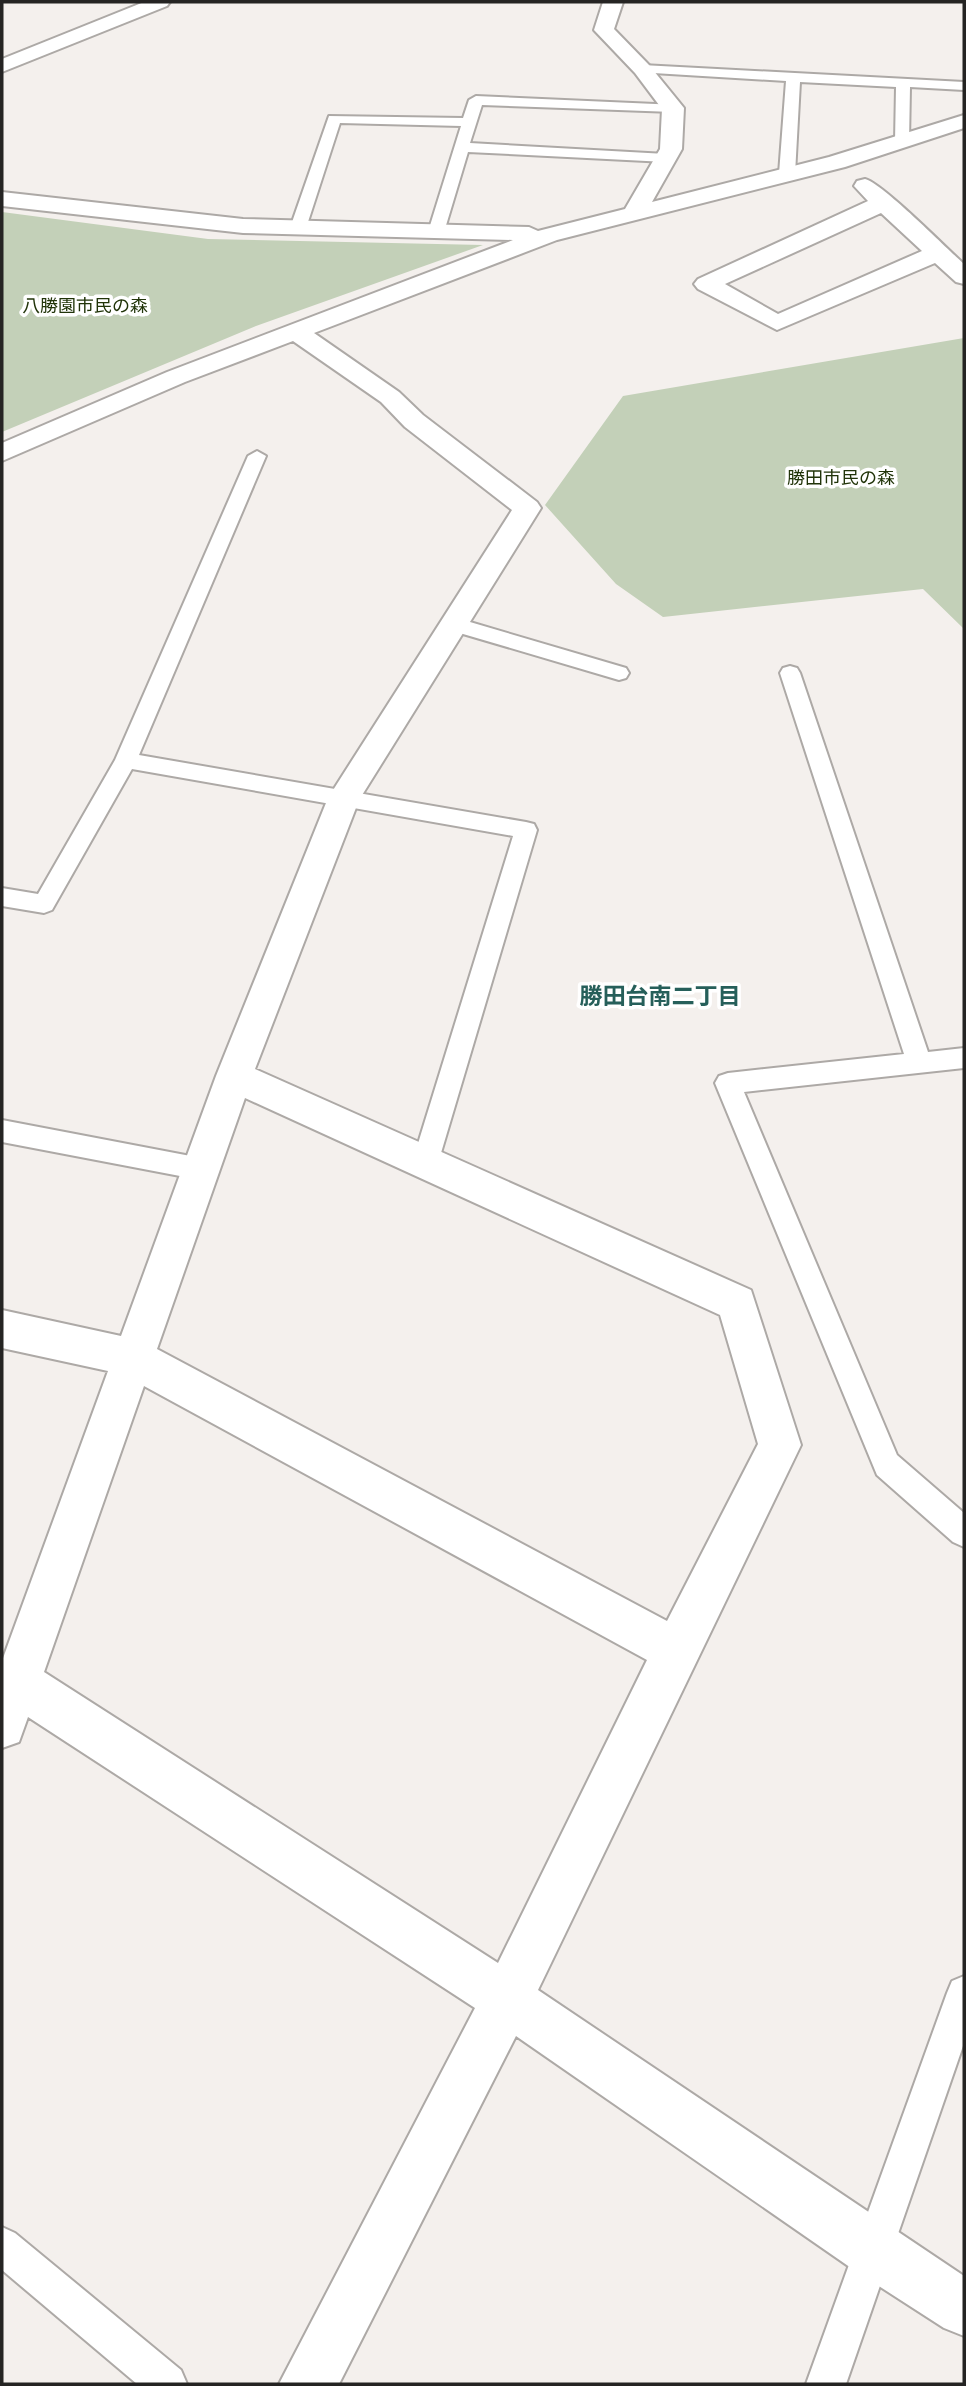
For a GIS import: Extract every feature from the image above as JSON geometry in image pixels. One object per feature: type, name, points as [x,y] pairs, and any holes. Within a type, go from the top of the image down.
[{"type":"street","points":[[2,66],[160,2]]},
{"type":"street","points":[[613,2],[604,30],[642,69],[673,108],[671,149],[634,213]]},
{"type":"street","points":[[2,43],[27,56]]},
{"type":"street","points":[[2,453],[176,377],[549,234],[837,162],[964,121]]},
{"type":"street","points":[[837,162],[885,202],[964,277]]},
{"type":"street","points":[[2,199],[243,226],[549,234]]},
{"type":"street","points":[[885,202],[706,284],[777,323],[938,253]]},
{"type":"street","points":[[295,331],[390,397],[414,421],[527,508],[344,798],[234,1076],[133,1359],[12,1679],[507,1999],[874,2250],[964,2308]]},
{"type":"street","points":[[234,1076],[737,1303],[780,1446],[676,1651],[507,1999],[309,2384]]},
{"type":"street","points":[[2,1329],[133,1359],[676,1651]]},
{"type":"lane","points":[[642,69],[964,86]]},
{"type":"lane","points":[[787,174],[793,77]]},
{"type":"lane","points":[[902,142],[903,83]]},
{"type":"lane","points":[[436,232],[475,100],[673,108]]},
{"type":"lane","points":[[298,228],[334,119],[469,122]]},
{"type":"lane","points":[[461,147],[666,158]]},
{"type":"lane","points":[[2,897],[44,904],[125,760],[257,456]]},
{"type":"lane","points":[[453,624],[619,673]]},
{"type":"lane","points":[[790,673],[919,1063]]},
{"type":"lane","points":[[125,760],[526,830],[425,1163]]},
{"type":"lane","points":[[964,1058],[728,1083],[887,1465],[964,1532]]},
{"type":"lane","points":[[2,1131],[201,1169]]},
{"type":"lane","points":[[826,2384],[964,1993]]},
{"type":"lane","points":[[2,2246],[167,2384]]},
{"type":"green space","name":"八勝園市民の森","points":[[2,212],[208,239],[483,245],[256,326],[2,432]]},
{"type":"green space","name":"勝田市民の森","points":[[964,338],[964,629],[923,589],[663,617],[616,584],[545,505],[623,396]]},
{"type":"district","name":"勝田台南二丁目","points":[[660,996]]}]
